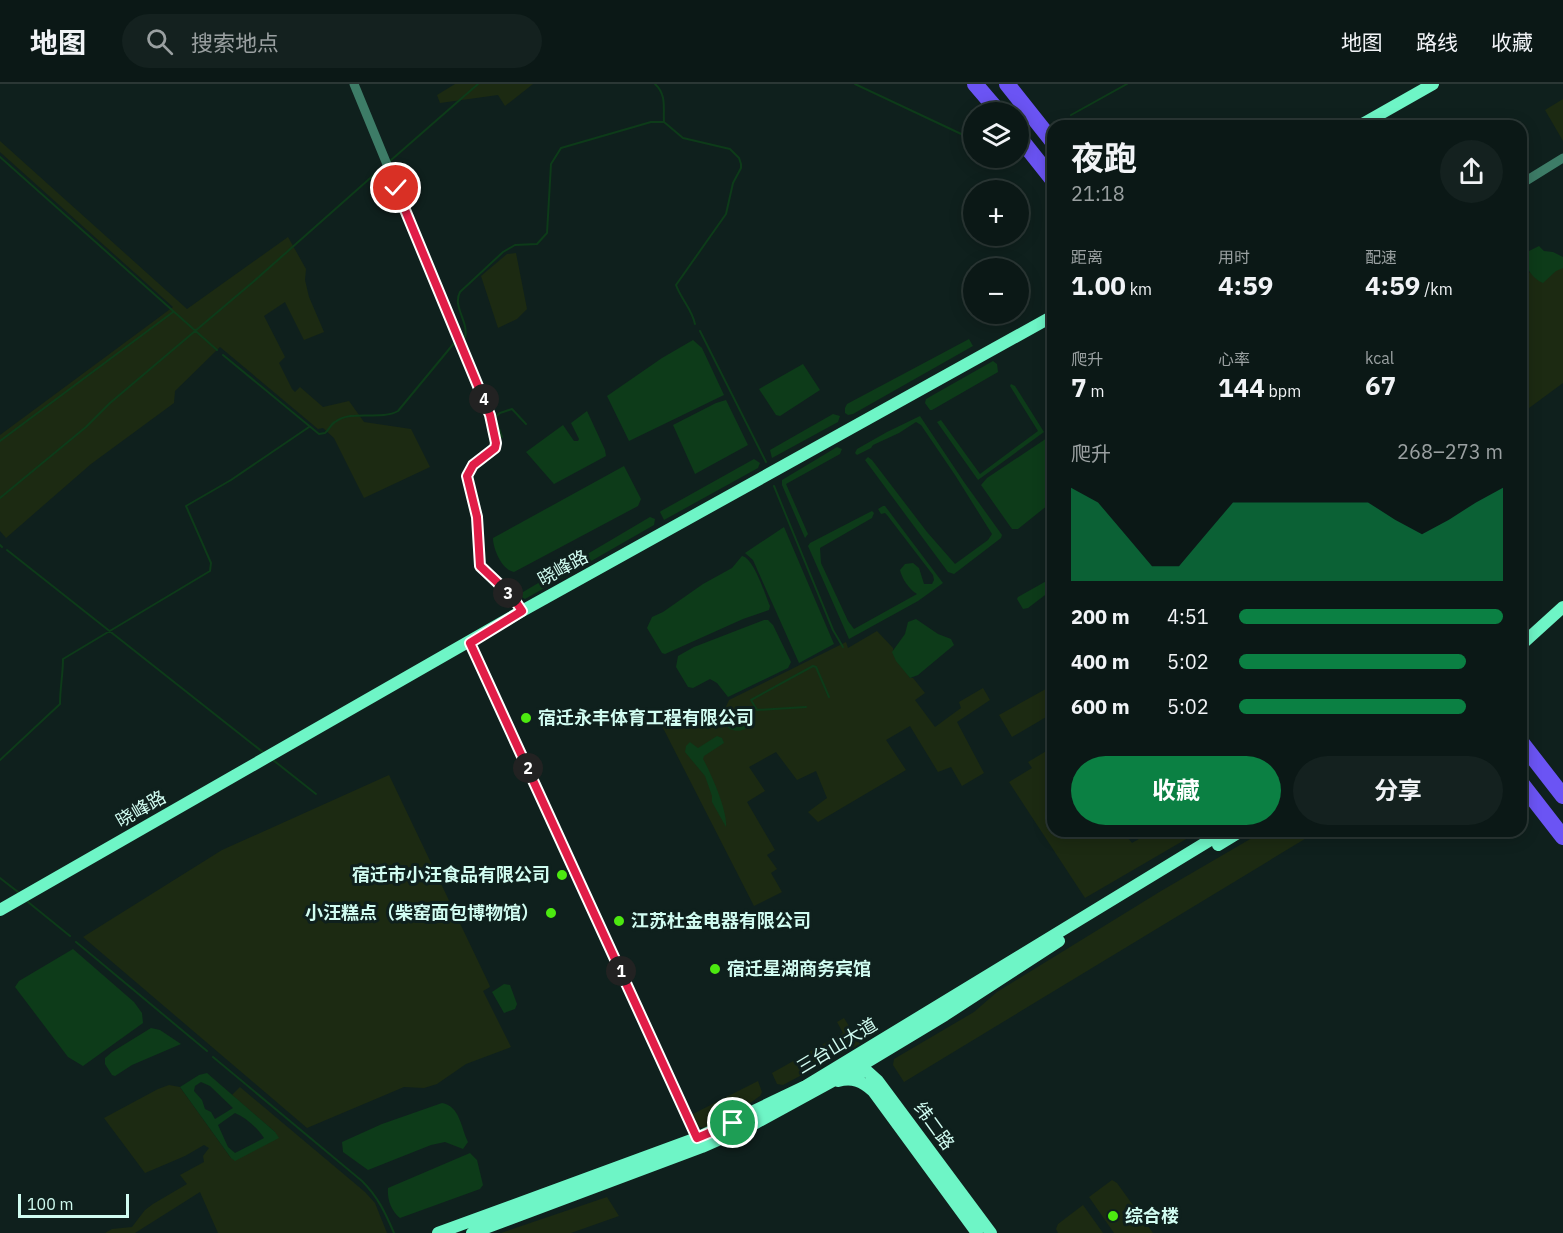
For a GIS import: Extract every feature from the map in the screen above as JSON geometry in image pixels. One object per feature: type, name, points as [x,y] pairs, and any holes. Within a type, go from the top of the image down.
[{"type":"highway","points":[[975,84],[990,102]]},
{"type":"highway","points":[[1007,84],[1047,134]]},
{"type":"highway","points":[[1029,150],[1047,172]]},
{"type":"highway","points":[[1527,750],[1563,796]]},
{"type":"highway","points":[[1527,791],[1563,837]]},
{"type":"street","points":[[354,84],[494,428],[497,438],[495,448],[473,465],[467,476],[477,517],[480,566],[512,596],[522,611]]},
{"type":"street","points":[[1370,120],[1433,84]]},
{"type":"street","points":[[1527,180],[1563,158]]},
{"type":"street","name":"晓峰路","points":[[0,910],[470,643],[522,611],[1047,319]]},
{"type":"street","points":[[1527,635],[1560,609]]},
{"type":"street","points":[[1527,639],[1560,609]]},
{"type":"street","points":[[470,643],[697,1138]]},
{"type":"street","name":"三台山大道","points":[[472,1233],[702,1147],[754,1124],[1215,837]]},
{"type":"street","name":"三台山大道","points":[[856,1069],[1231,837]]},
{"type":"street","points":[[895,1046],[880,1063],[881,1072],[922,1131],[934,1156]]},
{"type":"street","points":[[831,1077],[843,1068],[856,1069]]},
{"type":"street","name":"纬二路","points":[[856,1069],[868,1072],[878,1081],[991,1233]]},
{"type":"street","name":"三台山大道","points":[[438,1233],[697,1138],[831,1077]]},
{"type":"street","name":"纬二路","points":[[831,1077],[863,1082],[873,1091],[977,1233]]},
{"type":"shaded area","points":[[455,84],[533,84],[505,106],[498,95],[440,103],[437,95]]},
{"type":"shaded area","points":[[1563,99],[1563,141],[1545,110]]},
{"type":"shaded area","points":[[0,141],[187,309],[288,237],[306,269],[305,280],[309,297],[324,332],[304,340],[285,302],[264,316],[285,357],[279,363],[292,389],[295,392],[300,387],[323,407],[349,401],[364,422],[411,429],[430,467],[364,498],[334,438],[323,428],[318,429],[220,347],[175,391],[174,403],[91,464],[6,538],[0,531],[0,435],[173,307],[0,152]]},
{"type":"shaded area","points":[[1539,246],[1544,251],[1553,252],[1563,257],[1563,268],[1543,283],[1533,276],[1527,267],[1527,252]]},
{"type":"shaded area","points":[[516,253],[527,309],[517,319],[498,328],[481,276],[507,254]]},
{"type":"shaded area","points":[[1538,267],[1563,268],[1563,383],[1527,410],[1527,274]]},
{"type":"shaded area","points":[[969,339],[973,346],[853,414],[845,413],[847,404]]},
{"type":"shaded area","points":[[693,340],[702,348],[724,395],[629,441],[607,396],[662,358]]},
{"type":"shaded area","points":[[993,361],[997,364],[998,372],[932,410],[925,403],[926,399]]},
{"type":"shaded area","points":[[803,364],[820,390],[780,416],[776,415],[759,389]]},
{"type":"shaded area","points":[[1011,384],[1015,386],[1044,432],[978,480],[937,422],[941,420],[980,474],[1038,431],[1010,386]]},
{"type":"shaded area","points":[[726,400],[748,445],[695,474],[673,425]]},
{"type":"shaded area","points":[[587,411],[606,456],[554,484],[526,452],[563,425],[574,441],[578,441],[571,423]]},
{"type":"shaded area","points":[[833,414],[840,416],[838,422],[772,458],[770,450]]},
{"type":"shaded area","points":[[920,416],[1002,535],[954,574],[948,572],[865,460],[868,457],[872,460],[927,532],[955,564],[988,540],[992,534],[921,425],[916,422],[871,448],[857,455],[855,453],[857,449]]},
{"type":"shaded area","points":[[1047,438],[1047,506],[1018,529],[1012,529],[981,485],[987,478]]},
{"type":"shaded area","points":[[837,447],[842,449],[840,454],[786,484],[808,534],[805,538],[782,485],[782,480]]},
{"type":"shaded area","points":[[754,459],[760,463],[758,468],[664,520],[661,511]]},
{"type":"shaded area","points":[[624,466],[641,499],[638,506],[514,572],[502,563],[496,553],[493,538]]},
{"type":"shaded area","points":[[883,506],[943,583],[918,601],[849,639],[808,546],[810,543],[872,511],[874,513],[872,518],[820,548],[821,563],[854,629],[917,594],[909,587],[901,573],[900,570],[905,564],[913,563],[919,568],[924,584],[932,584],[934,580],[933,575],[887,515],[881,514],[878,509]]},
{"type":"shaded area","points":[[650,517],[655,519],[654,525],[525,599],[518,595]]},
{"type":"shaded area","points":[[784,527],[834,644],[799,663],[753,560],[745,553]]},
{"type":"shaded area","points":[[742,556],[751,563],[755,570],[770,606],[769,610],[743,619],[665,654],[662,653],[647,628],[652,617],[732,568]]},
{"type":"shaded area","points":[[1047,581],[1047,594],[1028,608],[1023,609],[1018,597]]},
{"type":"shaded area","points":[[916,619],[938,634],[951,639],[954,645],[918,675],[910,678],[896,661],[892,652],[905,634],[908,622]]},
{"type":"shaded area","points":[[768,620],[773,625],[791,662],[788,668],[728,697],[717,683],[710,679],[693,688],[688,687],[676,667],[678,656],[694,647]]},
{"type":"shaded area","points":[[877,631],[893,648],[899,664],[925,693],[915,700],[935,727],[961,708],[959,702],[983,688],[990,700],[957,722],[984,773],[962,786],[951,767],[938,772],[910,726],[886,740],[906,770],[818,822],[808,812],[827,798],[816,771],[797,780],[776,752],[749,767],[765,791],[747,802],[775,850],[767,855],[777,869],[771,873],[782,892],[754,906],[661,724],[667,720],[688,715],[702,722],[724,711],[729,700],[846,642],[848,648]]},
{"type":"shaded area","points":[[1047,688],[1047,717],[1012,737],[999,715]]},
{"type":"shaded area","points":[[742,712],[751,712],[753,717],[750,726],[738,731],[728,728],[727,722]]},
{"type":"shaded area","points":[[717,736],[722,738],[724,743],[703,759],[722,803],[726,827],[712,802],[705,776],[685,752],[690,742],[698,748]]},
{"type":"shaded area","points":[[1047,751],[1047,837],[1130,837],[1128,838],[1132,843],[1142,837],[1190,837],[1085,898],[1009,782],[1032,768],[1028,762]]},
{"type":"shaded area","points":[[389,775],[489,984],[490,987],[483,991],[511,1047],[466,1064],[437,1084],[424,1088],[404,1087],[307,1128],[83,937],[222,850]]},
{"type":"shaded area","points":[[1254,837],[1308,837],[904,1082],[893,1065],[894,1059],[974,1012],[997,992]]},
{"type":"shaded area","points":[[73,949],[134,1002],[142,1013],[143,1023],[83,1066],[68,1057],[15,987],[19,981]]},
{"type":"shaded area","points":[[504,984],[510,985],[517,1004],[515,1009],[504,1013],[492,992]]},
{"type":"shaded area","points":[[844,1018],[860,1044],[783,1085],[777,1084],[772,1073],[843,1033],[837,1022]]},
{"type":"shaded area","points":[[151,1028],[160,1030],[181,1044],[132,1065],[115,1076],[112,1075],[105,1064],[105,1058]]},
{"type":"shaded area","points":[[207,1073],[279,1138],[235,1161],[231,1158],[180,1087],[199,1075]],"holes":[[[201,1082],[210,1086],[233,1108],[215,1119],[211,1112],[205,1109],[202,1100],[194,1091],[195,1086]],[[235,1113],[251,1123],[264,1138],[235,1153],[228,1147],[218,1125]]]},
{"type":"shaded area","points":[[758,1081],[762,1092],[760,1096],[739,1111],[712,1126],[705,1128],[695,1124],[691,1115]]},
{"type":"shaded area","points":[[169,1085],[180,1087],[231,1158],[275,1132],[232,1095],[240,1087],[365,1192],[375,1203],[387,1233],[218,1233],[200,1192],[135,1233],[105,1233],[112,1229],[132,1227],[145,1210],[187,1184],[180,1175],[204,1162],[203,1156],[209,1148],[204,1145],[145,1173],[104,1118]]},
{"type":"shaded area","points":[[442,1103],[453,1108],[459,1118],[468,1142],[463,1149],[445,1142],[431,1145],[368,1170],[343,1152],[342,1142],[382,1124]]},
{"type":"shaded area","points":[[470,1153],[477,1160],[483,1185],[480,1189],[400,1218],[394,1212],[388,1196],[388,1188]]},
{"type":"shaded area","points":[[1112,1180],[1117,1183],[1153,1233],[1114,1233],[1089,1197]]},
{"type":"shaded area","points":[[607,1197],[619,1216],[571,1233],[501,1233]]},
{"type":"shaded area","points":[[1083,1205],[1103,1233],[1058,1233],[1056,1229],[1058,1224]]},
{"type":"waterway","points":[[390,161],[478,84]]},
{"type":"waterway","points":[[655,84],[663,97],[664,122],[683,138],[730,149],[739,158],[741,164],[733,183],[726,214],[676,285],[695,324]]},
{"type":"waterway","points":[[855,84],[963,135]]},
{"type":"waterway","points":[[1071,115],[1127,84]]},
{"type":"waterway","points":[[465,337],[465,325],[458,303],[460,292],[503,252],[515,245],[537,244],[547,233],[551,164],[561,148],[651,122],[664,122]]},
{"type":"waterway","points":[[0,157],[217,350]]},
{"type":"waterway","points":[[0,498],[86,427],[110,403],[253,282],[385,165]]},
{"type":"waterway","points":[[0,441],[173,312]]},
{"type":"waterway","points":[[700,331],[766,462]]},
{"type":"waterway","points":[[223,355],[319,434],[325,433],[342,418],[358,415],[383,415],[398,411],[455,342]]},
{"type":"waterway","points":[[502,437],[495,417],[500,413],[512,409],[526,424]]},
{"type":"waterway","points":[[0,760],[60,704],[63,659],[210,571],[211,563],[186,506],[231,480],[309,427]]},
{"type":"waterway","points":[[774,486],[833,630],[843,647]]},
{"type":"waterway","points":[[7,550],[264,753]]},
{"type":"waterway","points":[[806,707],[757,710],[751,700],[813,666],[816,667],[829,697]]},
{"type":"waterway","points":[[273,760],[316,794]]},
{"type":"waterway","points":[[0,878],[18,892]]},
{"type":"waterway","points":[[28,902],[70,936]]},
{"type":"waterway","points":[[76,942],[207,1051]]},
{"type":"waterway","points":[[213,1057],[362,1181],[381,1205],[394,1233]]},
{"type":"place","name":"宿迁永丰体育工程有限公司","points":[[526,718]]},
{"type":"place","name":"宿迁市小汪食品有限公司","points":[[562,875]]},
{"type":"place","name":"小汪糕点（柴窑面包博物馆）","points":[[551,913]]},
{"type":"place","name":"江苏杜金电器有限公司","points":[[619,921]]},
{"type":"place","name":"宿迁星湖商务宾馆","points":[[715,969]]},
{"type":"place","name":"综合楼","points":[[1113,1216]]},
{"type":"route","points":[[396,188],[490,415],[497,438],[495,448],[473,465],[467,476],[467,482],[477,517],[480,566],[512,596],[522,611],[470,643],[697,1138],[733,1123]]}]
